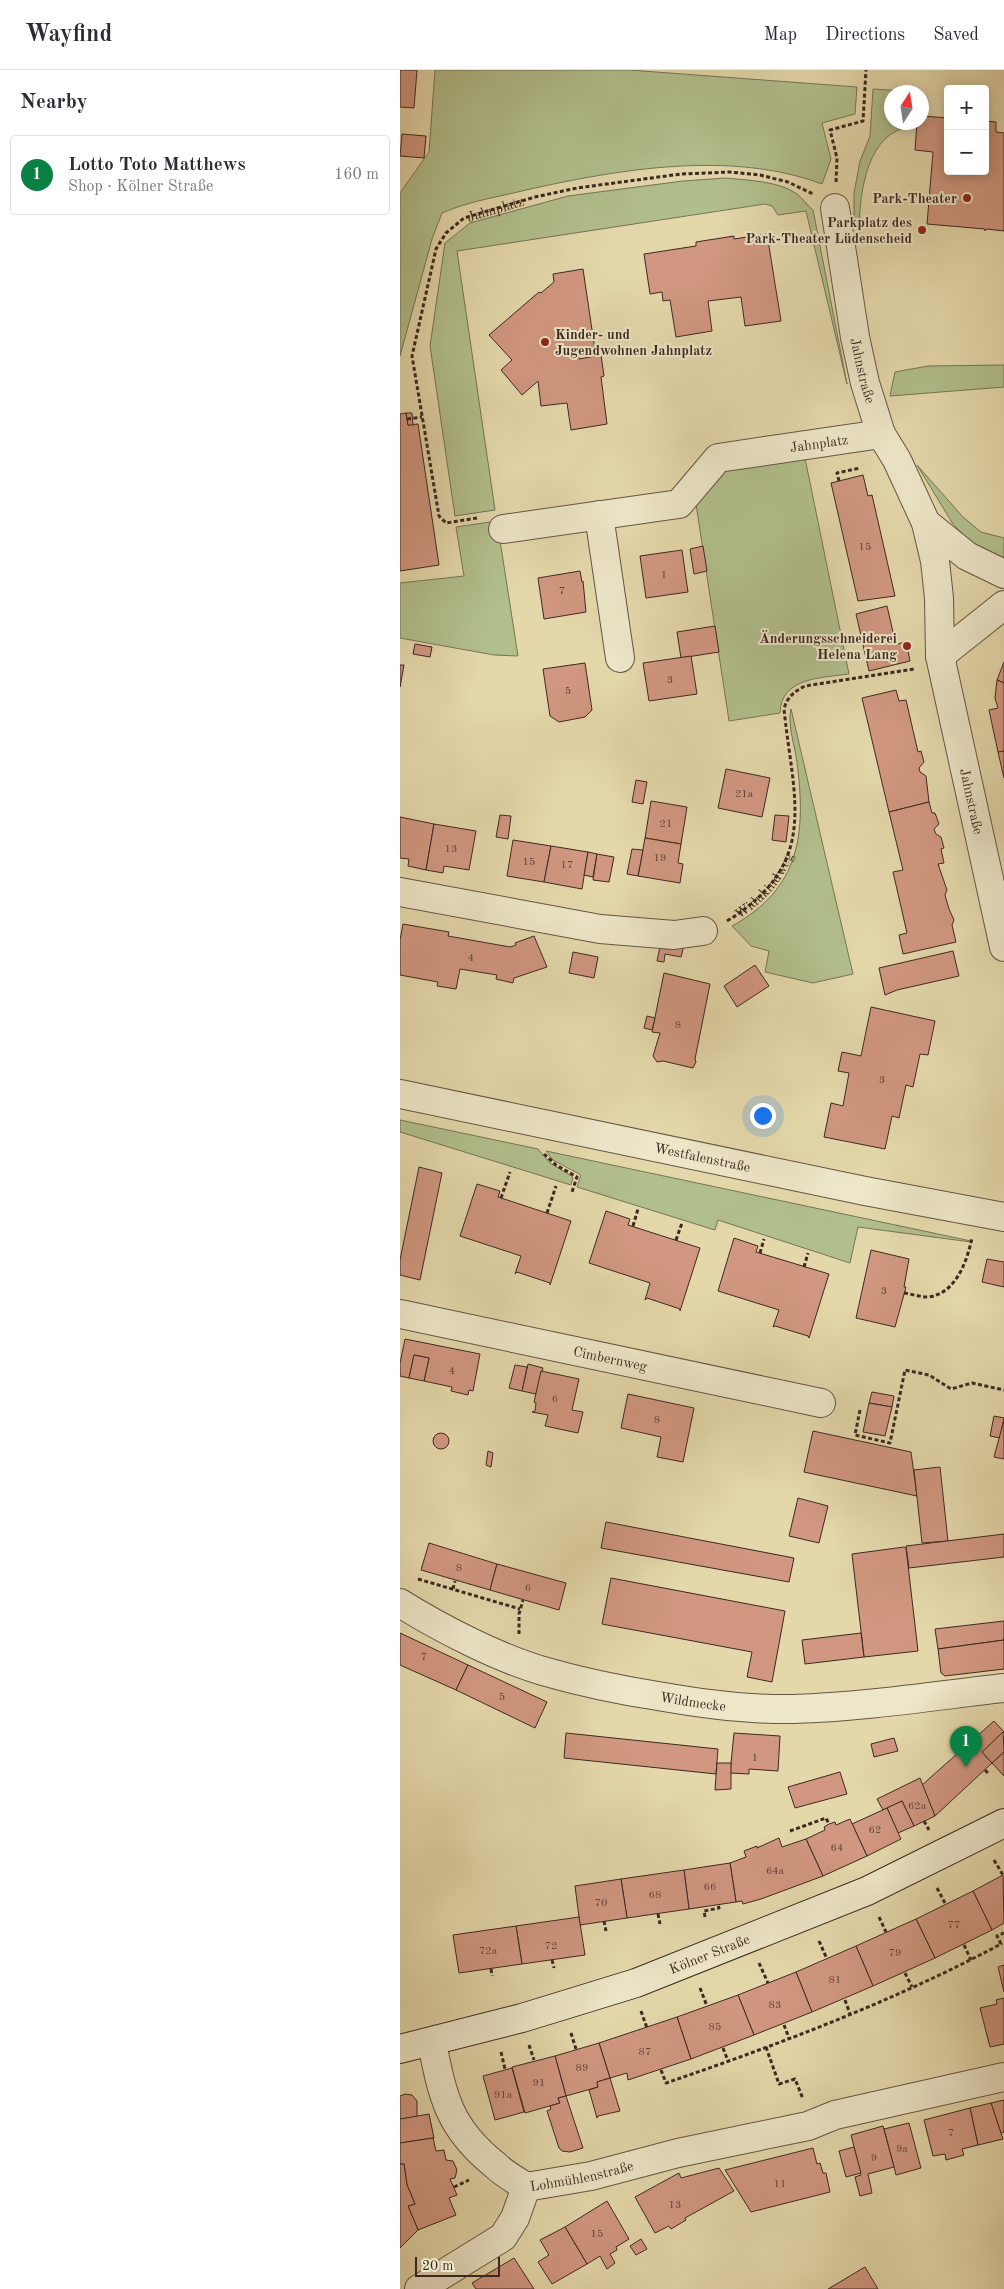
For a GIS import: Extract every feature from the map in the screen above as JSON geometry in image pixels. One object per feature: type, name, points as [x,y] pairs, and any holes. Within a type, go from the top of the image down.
[{"type":"street","name":"Jahnstraße","points":[[834,208],[855,338],[865,383],[881,434],[897,460],[926,523],[935,562],[939,598],[940,660],[1004,947]]},
{"type":"street","name":"Jahnplatz","points":[[491,523],[599,515],[679,504],[718,458],[881,434]]},
{"type":"street","points":[[599,515],[620,658]]},
{"type":"street","name":"Jahnstraße","points":[[926,523],[967,556],[1004,574]]},
{"type":"street","points":[[940,660],[1004,605]]},
{"type":"street","points":[[400,892],[600,929],[674,935],[703,931]]},
{"type":"street","name":"Westfalenstraße","points":[[400,1094],[865,1191],[1004,1217]]},
{"type":"street","name":"Cimbernweg","points":[[400,1314],[821,1403]]},
{"type":"street","name":"Wildmecke","points":[[400,1603],[460,1636],[541,1671],[616,1689],[701,1704],[728,1707],[793,1709],[1004,1688]]},
{"type":"street","name":"Kölner Straße","points":[[400,2049],[432,2043],[522,2018],[636,1983],[867,1891],[1004,1823]]},
{"type":"street","name":"Lohmühlenstraße","points":[[432,2043],[443,2093],[452,2117],[470,2144],[496,2167],[526,2187],[591,2176],[678,2153],[813,2124],[835,2115],[1004,2077]]},
{"type":"street","points":[[419,2289],[503,2237],[515,2218],[526,2187]]},
{"type":"path","points":[[837,158],[830,130],[864,122],[866,70]]},
{"type":"path","name":"Jahnplatz","points":[[491,523],[446,523],[439,516],[412,356],[414,342],[429,290],[436,249],[446,233],[464,218],[503,206],[577,188],[664,176],[712,172],[737,172],[778,178],[818,197],[834,208]]},
{"type":"path","points":[[407,419],[422,417]]},
{"type":"path","points":[[839,481],[837,473],[897,460]]},
{"type":"path","name":"Widukindweg","points":[[703,931],[721,924],[748,908],[763,894],[784,864],[795,826],[796,796],[784,709],[793,694],[805,686],[940,660]]},
{"type":"path","points":[[542,1150],[550,1161],[577,1177],[572,1192]]},
{"type":"path","points":[[501,1198],[510,1172]]},
{"type":"path","points":[[547,1213],[556,1186]]},
{"type":"path","points":[[632,1226],[638,1209]]},
{"type":"path","points":[[676,1240],[682,1223]]},
{"type":"path","points":[[760,1253],[764,1239]]},
{"type":"path","points":[[904,1293],[927,1297],[943,1291],[959,1275],[967,1263],[971,1241]]},
{"type":"path","points":[[804,1267],[808,1253]]},
{"type":"path","points":[[860,1410],[855,1435],[890,1443],[905,1370],[929,1375],[951,1389],[972,1384],[1004,1390]]},
{"type":"path","points":[[415,1578],[520,1608]]},
{"type":"path","points":[[453,1589],[455,1581]]},
{"type":"path","points":[[519,1614],[523,1600]]},
{"type":"path","points":[[985,1770],[990,1774]]},
{"type":"path","points":[[790,1831],[826,1818],[829,1824]]},
{"type":"path","points":[[924,1821],[928,1828]]},
{"type":"path","points":[[705,1917],[704,1911],[719,1908],[718,1904]]},
{"type":"path","points":[[658,1914],[660,1924]]},
{"type":"path","points":[[604,1921],[606,1931]]},
{"type":"path","points":[[661,2070],[666,2083],[728,2062],[850,2014],[971,1960],[1001,1944],[997,1936],[1004,1932]]},
{"type":"path","points":[[964,1945],[971,1960]]},
{"type":"path","points":[[552,1960],[554,1968]]},
{"type":"path","points":[[490,1969],[492,1976]]},
{"type":"path","points":[[905,1973],[912,1987]]},
{"type":"path","points":[[845,2000],[850,2014]]},
{"type":"path","points":[[784,2025],[789,2038]]},
{"type":"path","points":[[766,2047],[779,2084],[795,2079],[813,2124]]},
{"type":"path","points":[[723,2048],[728,2062]]},
{"type":"green space","points":[[435,70],[629,70],[857,87],[855,114],[822,123],[831,159],[822,184],[787,174],[751,168],[713,165],[675,166],[599,175],[562,182],[473,202],[442,213],[432,239],[400,356],[400,193],[429,152]]},
{"type":"green space","points":[[873,89],[884,90],[884,130],[900,130],[891,134],[880,145],[866,173],[860,205],[859,235],[854,217],[854,193],[860,161],[870,136]]},
{"type":"green space","points":[[725,178],[781,186],[797,194],[813,210],[847,384],[806,211],[778,215],[772,206],[765,204],[457,251],[495,510],[455,516],[430,346],[445,243],[470,223],[568,196],[683,181]]},
{"type":"green space","points":[[1004,365],[1004,387],[890,396],[895,372],[928,366]]},
{"type":"green space","points":[[805,458],[849,674],[816,679],[795,686],[787,692],[782,701],[780,713],[729,721],[696,504],[725,470]]},
{"type":"green space","points":[[917,465],[963,517],[981,532],[1004,538],[1004,560],[973,545],[953,524]]},
{"type":"green space","points":[[497,521],[518,656],[494,655],[400,638],[400,583],[464,576],[456,527]]},
{"type":"green space","points":[[791,709],[853,974],[813,983],[765,972],[769,951],[751,946],[732,926],[755,911],[773,894],[785,876],[794,856],[799,835],[800,788],[790,721]]},
{"type":"green space","points":[[400,1120],[538,1149],[550,1163],[573,1177],[571,1185],[400,1132]]},
{"type":"green space","points":[[546,1151],[971,1242],[858,1227],[850,1263],[718,1220],[715,1230],[577,1187],[581,1175],[553,1160]]},
{"type":"building","points":[[400,70],[417,70],[414,108],[400,107]]},
{"type":"building","name":"Park-Theater","points":[[929,117],[944,118],[944,175],[989,175],[989,121],[996,122],[996,132],[1004,133],[1004,231],[987,229],[985,231],[985,229],[927,224],[933,152],[915,150],[916,130],[929,130]]},
{"type":"building","points":[[402,134],[426,136],[424,158],[400,156]]},
{"type":"building","points":[[767,234],[781,321],[745,326],[741,297],[708,301],[712,331],[676,337],[670,300],[663,301],[662,292],[650,294],[644,254],[696,246],[696,242],[734,236],[734,239]]},
{"type":"building","name":"Kinder- und Jugendwohnen Jahnplatz","points":[[583,269],[595,350],[578,352],[579,359],[601,355],[604,376],[601,377],[607,424],[571,430],[567,403],[541,406],[538,381],[522,395],[501,370],[512,360],[489,335],[539,292],[541,293],[554,282],[553,274]]},
{"type":"building","points":[[406,413],[408,425],[418,424],[439,565],[400,571],[400,414]]},
{"type":"building","points":[[406,413],[412,413],[413,425],[408,425]]},
{"type":"building","points":[[863,475],[868,496],[872,495],[895,596],[858,601],[831,483]]},
{"type":"building","points":[[703,546],[707,571],[694,574],[690,549]]},
{"type":"building","points":[[682,550],[688,592],[646,598],[640,556]]},
{"type":"building","points":[[580,571],[583,581],[586,612],[544,619],[538,578]]},
{"type":"building","points":[[887,606],[896,645],[906,641],[910,661],[869,671],[856,614]]},
{"type":"building","points":[[715,626],[719,652],[681,658],[677,632]]},
{"type":"building","points":[[415,644],[432,647],[430,657],[413,654]]},
{"type":"building","points":[[691,656],[697,694],[649,701],[643,663]]},
{"type":"building","points":[[1004,662],[1004,683],[997,680]]},
{"type":"building","points":[[585,663],[592,710],[585,717],[559,722],[550,716],[543,669]]},
{"type":"building","points":[[400,665],[404,665],[400,687]]},
{"type":"building","points":[[997,680],[1004,683],[1004,751],[998,752],[989,710],[998,708],[995,698]]},
{"type":"building","points":[[896,690],[899,701],[906,700],[918,752],[921,751],[924,762],[919,768],[920,772],[926,776],[929,802],[889,812],[862,698]]},
{"type":"building","points":[[1004,751],[1004,778],[998,752]]},
{"type":"building","points":[[726,769],[770,778],[762,817],[718,808]]},
{"type":"building","points":[[636,780],[647,782],[643,804],[632,802]]},
{"type":"building","points":[[651,801],[687,807],[681,844],[645,838]]},
{"type":"building","points":[[929,802],[932,813],[935,813],[939,824],[934,829],[936,834],[941,837],[944,848],[941,849],[944,863],[938,864],[947,890],[945,895],[949,909],[954,920],[952,925],[956,942],[903,954],[899,935],[907,933],[893,872],[903,870],[889,812]]},
{"type":"building","points":[[500,815],[511,816],[508,839],[496,837]]},
{"type":"building","points":[[775,815],[789,816],[786,842],[772,840]]},
{"type":"building","points":[[400,817],[434,824],[426,870],[408,866],[409,859],[400,858]]},
{"type":"building","points":[[434,824],[476,831],[469,870],[444,866],[443,873],[426,870]]},
{"type":"building","points":[[645,838],[681,844],[678,863],[683,864],[680,883],[638,876]]},
{"type":"building","points":[[513,840],[551,846],[544,882],[507,876]]},
{"type":"building","points":[[551,846],[588,852],[582,889],[544,882]]},
{"type":"building","points":[[632,849],[643,850],[638,876],[627,874]]},
{"type":"building","points":[[588,852],[597,854],[593,877],[584,875]]},
{"type":"building","points":[[597,854],[614,857],[609,882],[593,880]]},
{"type":"building","points":[[403,924],[449,932],[448,936],[510,947],[516,945],[515,943],[534,936],[547,967],[514,978],[513,983],[496,979],[497,975],[460,969],[456,989],[437,986],[438,982],[400,975],[400,940]]},
{"type":"building","points":[[661,942],[684,945],[681,957],[665,954],[664,962],[657,961]]},
{"type":"building","points":[[953,951],[959,976],[897,990],[885,995],[879,968]]},
{"type":"building","points":[[573,952],[598,957],[594,978],[569,973]]},
{"type":"building","points":[[755,965],[769,986],[737,1007],[724,986]]},
{"type":"building","points":[[664,973],[710,984],[695,1059],[696,1062],[693,1068],[663,1061],[657,1062],[653,1056],[660,1033],[652,1032]]},
{"type":"building","points":[[871,1007],[935,1021],[928,1055],[920,1054],[913,1087],[906,1085],[899,1118],[892,1116],[885,1149],[824,1137],[831,1103],[843,1106],[849,1073],[838,1071],[842,1052],[861,1056]]},
{"type":"building","points":[[647,1016],[655,1018],[652,1030],[644,1028]]},
{"type":"building","points":[[419,1167],[442,1173],[420,1280],[400,1275],[400,1260]]},
{"type":"building","points":[[477,1184],[500,1191],[498,1197],[571,1221],[550,1285],[550,1283],[517,1272],[515,1274],[521,1256],[460,1236]]},
{"type":"building","points":[[606,1211],[630,1219],[628,1225],[700,1248],[680,1311],[680,1309],[647,1298],[645,1300],[650,1283],[589,1263]]},
{"type":"building","points":[[734,1238],[758,1246],[756,1252],[829,1274],[809,1338],[808,1336],[773,1327],[779,1310],[718,1291]]},
{"type":"building","points":[[871,1250],[909,1259],[904,1287],[906,1287],[895,1327],[856,1318]]},
{"type":"building","points":[[987,1259],[1004,1262],[1004,1287],[982,1282]]},
{"type":"building","points":[[405,1339],[480,1354],[473,1391],[469,1390],[468,1395],[451,1391],[452,1387],[424,1381],[429,1358],[414,1355],[409,1378],[400,1376],[400,1363]]},
{"type":"building","points":[[414,1355],[429,1358],[424,1381],[409,1378]]},
{"type":"building","points":[[528,1364],[543,1368],[536,1394],[522,1391]]},
{"type":"building","points":[[515,1365],[527,1367],[522,1391],[509,1388]]},
{"type":"building","points":[[541,1371],[579,1379],[572,1410],[583,1412],[578,1433],[545,1426],[548,1415],[532,1412],[535,1411],[536,1403],[534,1402]]},
{"type":"building","points":[[872,1392],[894,1396],[892,1407],[869,1403]]},
{"type":"building","points":[[628,1394],[694,1408],[683,1462],[657,1457],[661,1437],[621,1428]]},
{"type":"building","points":[[869,1403],[892,1407],[885,1436],[863,1432]]},
{"type":"building","points":[[994,1416],[1004,1418],[1000,1438],[990,1436]]},
{"type":"building","points":[[1004,1420],[1004,1459],[994,1457]]},
{"type":"building","points":[[813,1431],[911,1452],[917,1496],[804,1472]]},
{"type":"building","points":[[441,1433],[447,1435],[449,1441],[447,1447],[441,1449],[435,1447],[433,1441],[435,1435]]},
{"type":"building","points":[[488,1451],[493,1453],[491,1467],[486,1465]]},
{"type":"building","points":[[940,1467],[948,1541],[922,1543],[914,1470]]},
{"type":"building","points":[[798,1498],[828,1506],[819,1543],[789,1536]]},
{"type":"building","points":[[606,1522],[794,1558],[789,1582],[601,1548]]},
{"type":"building","points":[[1004,1534],[1004,1557],[909,1568],[906,1546]]},
{"type":"building","points":[[429,1543],[497,1564],[490,1590],[421,1570]]},
{"type":"building","points":[[906,1548],[918,1651],[864,1657],[852,1554]]},
{"type":"building","points":[[497,1564],[566,1583],[559,1610],[490,1590]]},
{"type":"building","points":[[611,1578],[785,1611],[772,1682],[747,1677],[752,1652],[602,1624]]},
{"type":"building","points":[[1004,1621],[1004,1640],[938,1649],[935,1629]]},
{"type":"building","points":[[400,1633],[468,1665],[456,1690],[400,1665]]},
{"type":"building","points":[[861,1633],[864,1657],[805,1664],[802,1640]]},
{"type":"building","points":[[1004,1640],[1004,1669],[945,1676],[941,1673],[938,1649]]},
{"type":"building","points":[[468,1665],[547,1702],[535,1728],[456,1690]]},
{"type":"building","points":[[994,1721],[1004,1732],[982,1752],[992,1763],[935,1816],[922,1785]]},
{"type":"building","points":[[1003,1732],[1004,1752],[992,1763],[982,1752]]},
{"type":"building","points":[[566,1733],[718,1749],[716,1774],[564,1758]]},
{"type":"building","points":[[734,1733],[780,1736],[778,1771],[749,1769],[749,1774],[730,1773]]},
{"type":"building","points":[[894,1738],[898,1751],[874,1757],[871,1744]]},
{"type":"building","points":[[1004,1752],[1004,1776],[992,1763]]},
{"type":"building","points":[[717,1763],[731,1763],[731,1789],[715,1790]]},
{"type":"building","points":[[840,1772],[847,1794],[795,1808],[788,1787]]},
{"type":"building","points":[[920,1778],[935,1816],[914,1826],[902,1801],[883,1810],[877,1799]]},
{"type":"building","points":[[902,1801],[914,1826],[898,1833],[887,1808]]},
{"type":"building","points":[[887,1808],[901,1839],[867,1856],[852,1824]]},
{"type":"building","points":[[850,1819],[867,1856],[823,1876],[806,1839],[825,1830],[824,1827],[829,1824],[835,1822],[836,1825]]},
{"type":"building","points":[[779,1838],[782,1847],[806,1839],[823,1876],[761,1899],[743,1904],[742,1901],[736,1902],[730,1863],[746,1857],[744,1851],[757,1846],[757,1848]]},
{"type":"building","points":[[730,1863],[736,1902],[689,1909],[684,1870]]},
{"type":"building","points":[[684,1870],[689,1909],[627,1918],[621,1879]]},
{"type":"building","points":[[1003,1875],[1004,1923],[992,1930],[973,1891]]},
{"type":"building","points":[[621,1879],[627,1918],[580,1925],[575,1886]]},
{"type":"building","points":[[973,1891],[992,1930],[935,1958],[916,1919]]},
{"type":"building","points":[[579,1917],[585,1955],[522,1964],[516,1926]]},
{"type":"building","points":[[916,1919],[935,1958],[873,1986],[856,1946]]},
{"type":"building","points":[[516,1926],[522,1964],[459,1973],[453,1935]]},
{"type":"building","points":[[856,1946],[873,1986],[812,2012],[796,1972]]},
{"type":"building","points":[[1004,1965],[1004,1992],[998,1967]]},
{"type":"building","points":[[796,1972],[812,2012],[754,2035],[738,1995]]},
{"type":"building","points":[[738,1995],[754,2035],[691,2059],[677,2017]]},
{"type":"building","points":[[1004,1998],[1004,2044],[990,2047],[980,2008],[997,2004],[996,2000]]},
{"type":"building","points":[[677,2017],[691,2059],[628,2080],[627,2073],[610,2078],[599,2043]]},
{"type":"building","points":[[599,2043],[610,2078],[597,2082],[598,2087],[566,2096],[555,2056]]},
{"type":"building","points":[[555,2056],[566,2096],[558,2098],[560,2103],[525,2113],[512,2067]]},
{"type":"building","points":[[512,2068],[524,2112],[495,2120],[483,2076]]},
{"type":"building","points":[[610,2078],[620,2111],[598,2116],[597,2118],[589,2090],[598,2087],[597,2082]]},
{"type":"building","points":[[405,2094],[412,2095],[417,2101],[417,2117],[400,2119],[400,2096]]},
{"type":"building","points":[[566,2096],[583,2148],[570,2152],[562,2151],[559,2148],[547,2111],[551,2109],[550,2106],[560,2103],[558,2098]]},
{"type":"building","points":[[1004,2100],[1004,2132],[1001,2133],[991,2103]]},
{"type":"building","points":[[991,2103],[1003,2139],[978,2145],[970,2108]]},
{"type":"building","points":[[970,2108],[978,2145],[962,2149],[964,2155],[946,2160],[945,2154],[933,2156],[924,2120]]},
{"type":"building","points":[[429,2114],[434,2138],[400,2143],[400,2119]]},
{"type":"building","points":[[909,2123],[921,2168],[896,2175],[884,2129]]},
{"type":"building","points":[[883,2126],[894,2167],[868,2174],[872,2193],[860,2196],[855,2177],[861,2175],[851,2135]]},
{"type":"building","points":[[433,2138],[436,2151],[444,2150],[446,2160],[453,2161],[457,2170],[455,2178],[450,2179],[457,2195],[449,2198],[456,2215],[418,2230],[408,2206],[415,2204],[407,2185],[404,2164],[400,2164],[400,2143]]},
{"type":"building","points":[[854,2147],[861,2173],[846,2177],[839,2151]]},
{"type":"building","points":[[813,2148],[817,2164],[820,2163],[823,2173],[826,2173],[830,2192],[751,2212],[725,2170]]},
{"type":"building","points":[[400,2164],[404,2164],[407,2185],[415,2204],[408,2206],[418,2230],[400,2248]]},
{"type":"building","points":[[719,2168],[734,2191],[685,2218],[686,2220],[671,2229],[669,2226],[655,2233],[635,2197],[679,2173],[681,2178]]},
{"type":"building","points":[[607,2201],[629,2239],[616,2247],[617,2250],[610,2254],[615,2263],[607,2269],[600,2256],[587,2264],[565,2227]]},
{"type":"building","points":[[565,2227],[587,2264],[552,2284],[538,2262],[549,2255],[540,2240]]},
{"type":"building","points":[[641,2239],[647,2249],[636,2255],[630,2246]]},
{"type":"building","points":[[514,2258],[534,2289],[476,2289],[472,2283]]},
{"type":"building","points":[[865,2267],[878,2289],[828,2289]]},
{"type":"place","name":"Park-Theater","points":[[967,198]]},
{"type":"place","name":"Parkplatz des Park-Theater Lüdenscheid","points":[[922,230]]},
{"type":"place","name":"Kinder- und Jugendwohnen Jahnplatz","points":[[545,342]]},
{"type":"place","name":"Änderungsschneiderei Helena Lang","points":[[907,646]]},
{"type":"place","name":"Lotto Toto Matthews","points":[[966,1767]]}]
